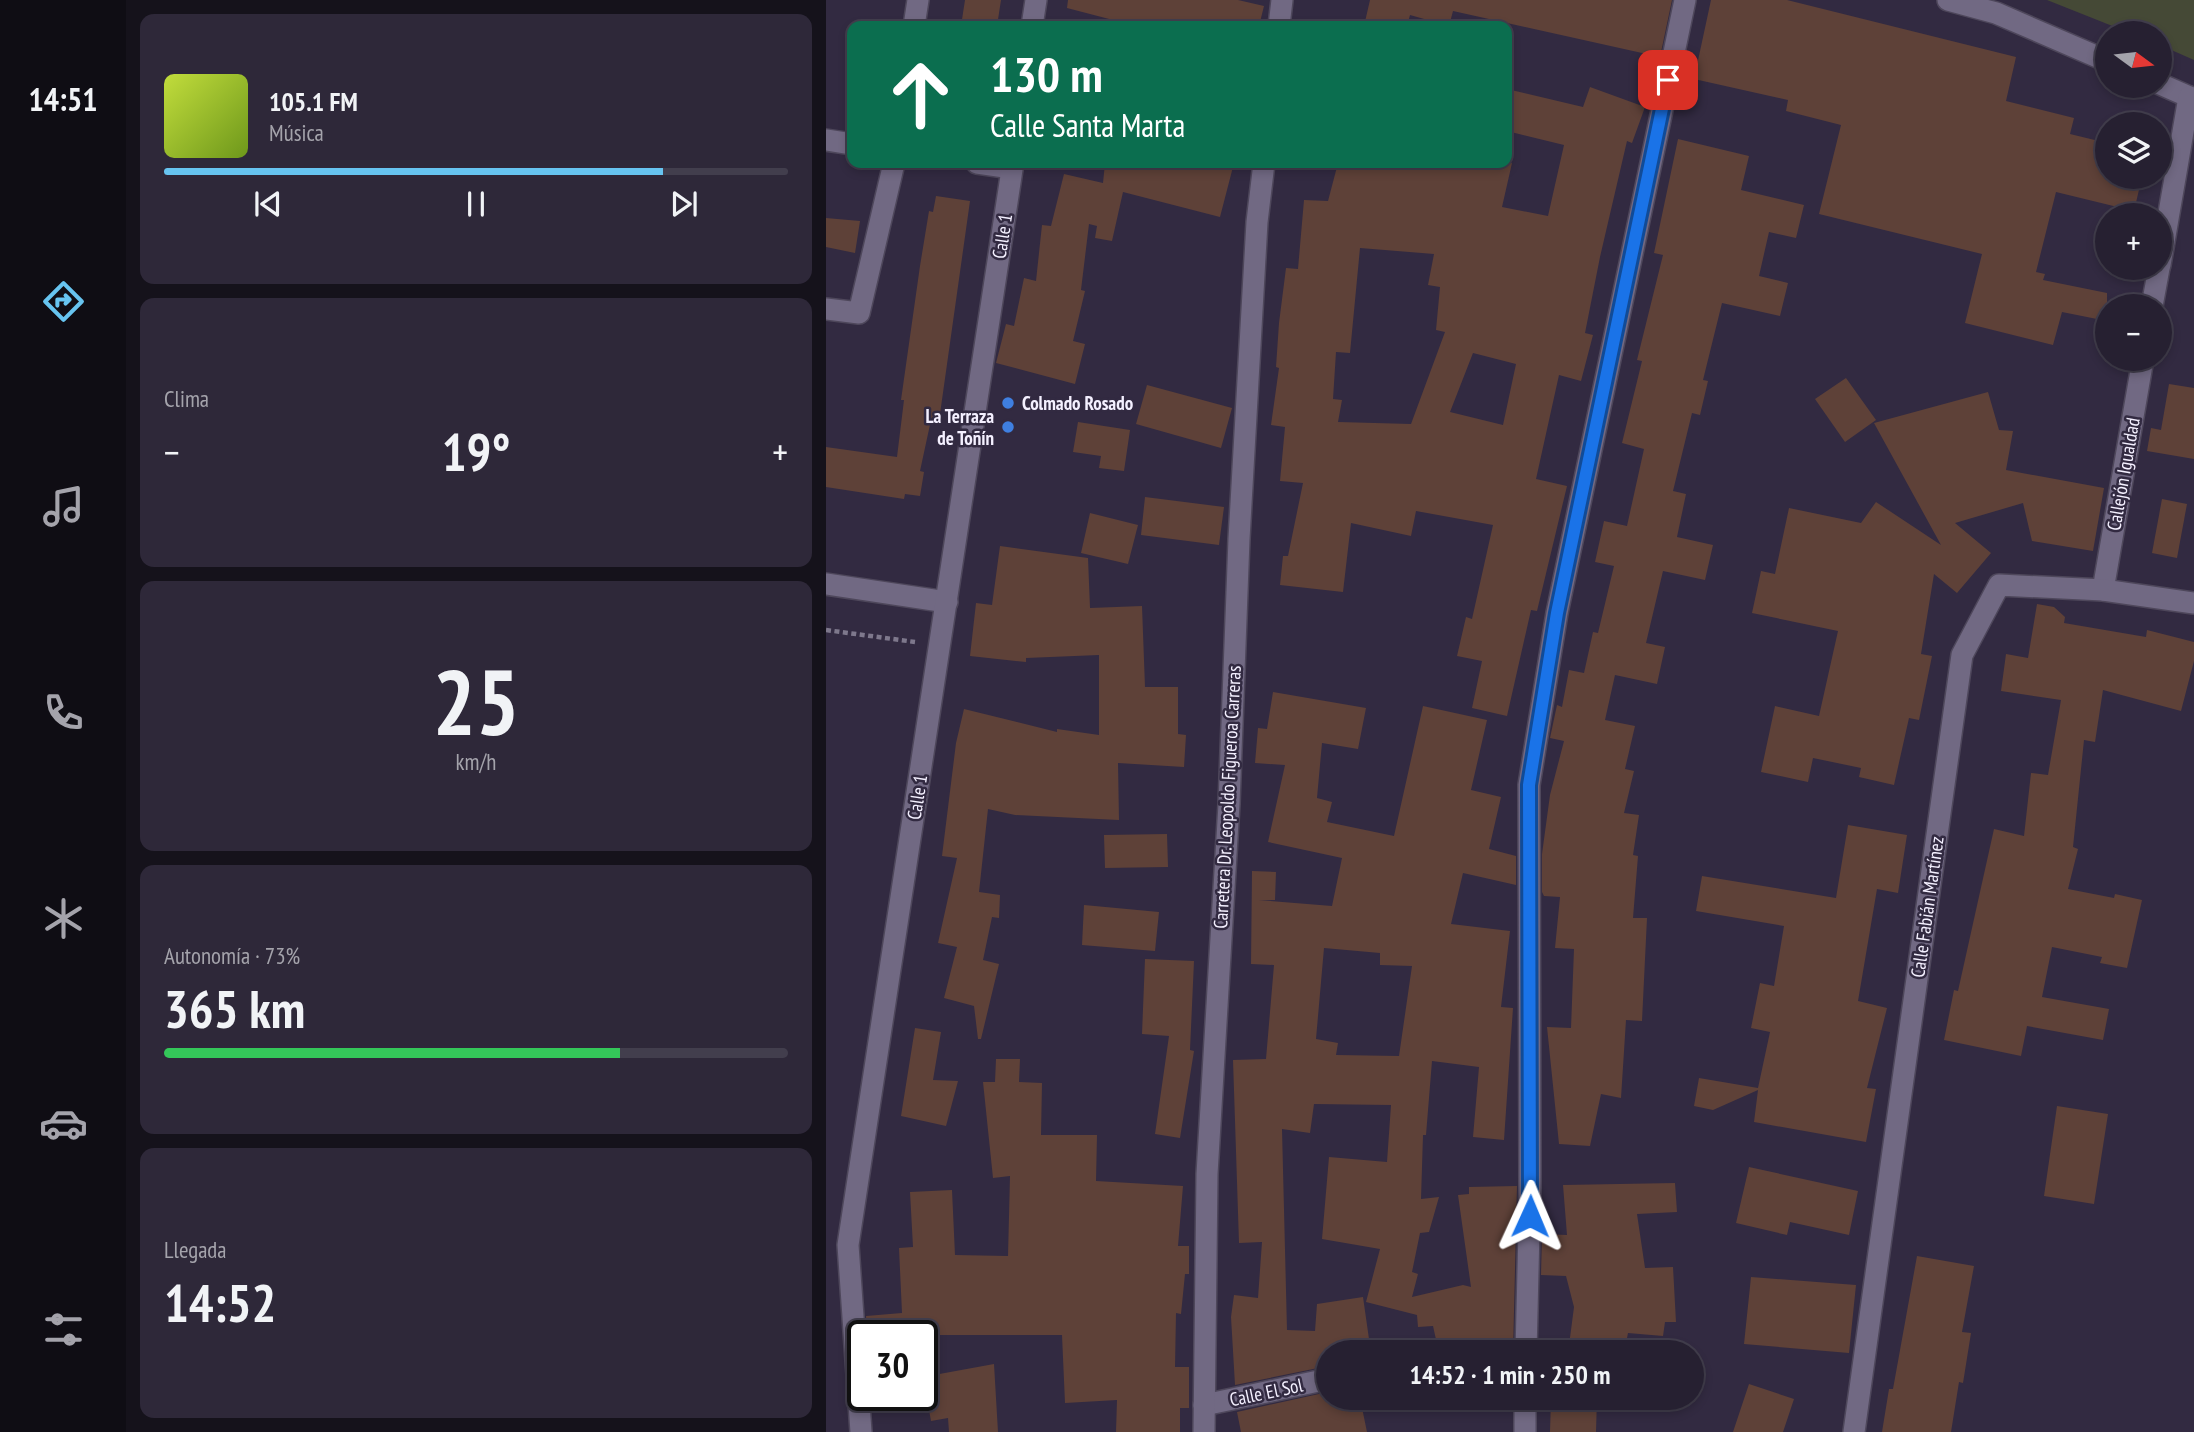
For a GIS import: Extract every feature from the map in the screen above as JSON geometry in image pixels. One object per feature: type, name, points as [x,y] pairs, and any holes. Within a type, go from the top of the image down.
[{"type":"street","points":[[915,21],[918,0]]},
{"type":"street","points":[[1033,21],[1036,0]]},
{"type":"street","points":[[1280,21],[1282,0]]},
{"type":"street","points":[[1527,1340],[1530,1188],[1529,785],[1557,613],[1685,0]]},
{"type":"street","points":[[1948,0],[1998,6],[2095,55]]},
{"type":"street","points":[[2171,203],[2191,98],[2172,89]]},
{"type":"street","points":[[826,140],[847,143]]},
{"type":"street","points":[[826,309],[859,313],[893,168]]},
{"type":"street","name":"Calle 1","points":[[861,1432],[848,1245],[1012,168]]},
{"type":"street","name":"Carretera Dr. Leopoldo Figueroa Carreras","points":[[1204,1432],[1212,1078],[1229,804],[1239,540],[1264,168]]},
{"type":"street","name":"Callejón Igualdad","points":[[2103,590],[2141,371]]},
{"type":"street","points":[[826,584],[947,602]]},
{"type":"street","name":"Calle Fabián Martínez","points":[[1854,1432],[1962,655],[1999,585],[2103,590],[2194,603]]},
{"type":"street","name":"Calle El Sol","points":[[1204,1405],[1316,1382]]},
{"type":"street","points":[[1525,1410],[1525,1432]]},
{"type":"path","points":[[826,630],[940,645]]},
{"type":"green space","points":[[2047,0],[2194,0],[2194,60],[2172,50],[2172,21],[2100,21]]},
{"type":"building","points":[[965,0],[1001,0],[998,21],[962,21]]},
{"type":"building","points":[[1068,0],[1238,0],[1264,6],[1260,21],[1117,21],[1067,8]]},
{"type":"building","points":[[1370,0],[1672,0],[1660,57],[1512,24],[1512,21],[1498,21],[1453,11],[1450,21],[1431,21],[1410,15],[1408,21],[1365,21]]},
{"type":"building","points":[[1711,0],[1787,0],[2016,57],[2006,101],[2074,118],[2070,134],[2095,140],[2095,189],[2139,189],[2136,203],[2101,203],[2056,192],[2036,272],[2045,274],[2043,280],[2107,293],[2095,294],[2095,319],[2062,312],[2053,345],[1965,323],[1982,254],[1819,214],[1841,125],[1786,111],[1788,100],[1694,79]]},
{"type":"building","points":[[1590,87],[1645,107],[1632,143],[1627,141],[1585,333],[1593,335],[1581,381],[1559,375],[1536,479],[1567,486],[1537,611],[1531,610],[1507,716],[1472,708],[1482,661],[1457,656],[1466,617],[1472,619],[1493,525],[1416,511],[1411,536],[1351,523],[1343,592],[1280,585],[1283,556],[1288,556],[1303,483],[1280,481],[1285,427],[1271,425],[1279,368],[1276,367],[1279,323],[1286,268],[1298,269],[1304,200],[1328,201],[1337,168],[1511,168],[1502,207],[1548,216],[1564,145],[1512,132],[1512,90],[1583,107]],"holes":[[[1360,248],[1434,254],[1428,285],[1440,287],[1436,330],[1445,332],[1411,424],[1338,422],[1342,400],[1333,399],[1336,352],[1350,353]],[[1473,353],[1516,364],[1503,425],[1450,412]]]},
{"type":"building","points":[[1678,139],[1749,156],[1741,190],[1804,205],[1796,238],[1769,232],[1759,276],[1788,283],[1780,316],[1722,303],[1703,380],[1708,381],[1700,415],[1692,413],[1673,491],[1686,494],[1677,537],[1713,545],[1705,580],[1663,571],[1646,643],[1665,647],[1657,684],[1615,675],[1605,720],[1635,726],[1625,769],[1634,771],[1624,813],[1639,815],[1633,855],[1638,856],[1633,918],[1647,918],[1642,1021],[1626,1020],[1621,1098],[1601,1094],[1590,1146],[1559,1144],[1547,1027],[1571,1028],[1574,949],[1555,948],[1560,897],[1544,896],[1542,892],[1542,854],[1550,795],[1564,741],[1550,738],[1557,705],[1562,707],[1569,670],[1584,673],[1593,632],[1598,633],[1614,566],[1595,562],[1604,521],[1627,526],[1644,449],[1622,443],[1642,361],[1637,360],[1663,255],[1654,253]]},
{"type":"building","points":[[1104,168],[1233,168],[1220,217],[1123,192],[1112,241],[1095,238],[1097,226],[1089,224],[1081,290],[1085,291],[1073,341],[1085,344],[1075,384],[996,363],[1006,324],[1014,326],[1024,278],[1036,281],[1042,225],[1051,226],[1064,174],[1103,183]]},
{"type":"building","points":[[936,196],[970,201],[939,421],[931,420],[920,471],[924,472],[920,496],[905,494],[904,499],[826,487],[826,447],[897,457],[904,400],[901,400],[920,266],[929,211],[933,212]]},
{"type":"building","points":[[826,218],[860,221],[855,253],[826,247]]},
{"type":"building","points":[[1846,378],[1876,420],[1845,442],[1815,399]]},
{"type":"building","points":[[2169,384],[2194,388],[2194,459],[2147,451],[2151,428],[2161,430]]},
{"type":"building","points":[[1147,385],[1232,408],[1221,448],[1136,424]]},
{"type":"building","points":[[1988,392],[1999,430],[2013,431],[2006,470],[2104,488],[2093,551],[2032,541],[2023,503],[1955,523],[1991,553],[1957,593],[1934,574],[1921,654],[1932,656],[1919,720],[1909,718],[1894,785],[1859,777],[1861,768],[1813,758],[1808,782],[1761,772],[1775,706],[1819,716],[1838,631],[1752,613],[1761,571],[1775,574],[1789,508],[1861,523],[1876,502],[1941,545],[1874,423]]},
{"type":"building","points":[[1078,422],[1130,430],[1124,471],[1099,468],[1101,456],[1073,452]]},
{"type":"building","points":[[1145,497],[1224,507],[1219,545],[1141,535]]},
{"type":"building","points":[[2162,499],[2187,504],[2177,558],[2152,553]]},
{"type":"building","points":[[1090,513],[1138,525],[1128,564],[1081,553]]},
{"type":"building","points":[[1000,546],[1088,558],[1090,608],[1142,606],[1145,687],[1178,687],[1178,734],[1186,735],[1184,767],[1118,763],[1119,820],[1015,815],[988,809],[979,892],[1000,895],[999,918],[992,917],[983,960],[999,964],[981,1039],[978,1039],[974,1006],[944,998],[957,947],[938,943],[957,858],[942,856],[956,743],[964,709],[1057,732],[1057,729],[1099,735],[1099,655],[1026,658],[1026,662],[970,656],[976,603],[992,605]]},
{"type":"building","points":[[2037,604],[2054,607],[2065,617],[2064,623],[2146,637],[2147,630],[2194,642],[2194,661],[2181,711],[2103,690],[2095,742],[2084,740],[2073,847],[2078,849],[2068,889],[2114,898],[2115,894],[2142,900],[2127,968],[2100,963],[2102,957],[2052,947],[2042,997],[2109,1009],[2103,1040],[2027,1026],[2021,1056],[1944,1040],[1954,990],[1958,991],[1994,829],[2024,836],[2031,773],[2048,775],[2061,700],[2001,691],[2006,654],[2028,658]]},
{"type":"building","points":[[1273,692],[1366,708],[1358,749],[1322,743],[1317,798],[1332,802],[1327,822],[1394,836],[1423,706],[1487,720],[1471,790],[1501,797],[1489,849],[1516,856],[1516,885],[1463,873],[1451,924],[1510,931],[1501,1007],[1513,1008],[1504,1140],[1473,1137],[1479,1067],[1432,1061],[1426,1135],[1423,1135],[1421,1199],[1439,1197],[1429,1232],[1420,1233],[1412,1272],[1418,1274],[1412,1297],[1463,1285],[1471,1287],[1458,1195],[1469,1194],[1469,1187],[1517,1186],[1513,1340],[1436,1340],[1433,1326],[1418,1327],[1417,1315],[1366,1302],[1380,1249],[1322,1239],[1329,1157],[1387,1162],[1391,1105],[1314,1104],[1310,1133],[1282,1129],[1287,1330],[1315,1331],[1317,1304],[1363,1297],[1369,1340],[1316,1340],[1316,1368],[1235,1385],[1231,1317],[1234,1295],[1258,1298],[1262,1242],[1239,1243],[1233,1060],[1266,1059],[1274,965],[1251,964],[1252,871],[1276,872],[1275,900],[1259,900],[1332,906],[1342,858],[1268,842],[1285,765],[1255,763],[1258,728],[1267,729]],"holes":[[[1324,948],[1380,953],[1380,965],[1412,966],[1399,1056],[1336,1055],[1338,1043],[1316,1039]]]},
{"type":"building","points":[[1848,825],[1907,835],[1898,893],[1877,889],[1858,1001],[1887,1008],[1867,1088],[1876,1089],[1866,1142],[1754,1122],[1758,1090],[1713,1110],[1694,1106],[1699,1078],[1758,1088],[1770,1032],[1751,1028],[1760,983],[1774,986],[1784,926],[1696,911],[1702,876],[1836,898]]},
{"type":"building","points":[[1167,834],[1168,867],[1105,868],[1104,835]]},
{"type":"building","points":[[1084,905],[1159,912],[1155,951],[1082,945]]},
{"type":"building","points":[[1145,959],[1194,961],[1190,1050],[1194,1051],[1180,1138],[1155,1134],[1169,1036],[1142,1034]]},
{"type":"building","points":[[915,1028],[941,1032],[933,1080],[958,1081],[946,1126],[901,1116]]},
{"type":"building","points":[[996,1059],[1020,1059],[1019,1082],[1042,1083],[1041,1135],[1097,1135],[1096,1181],[1183,1186],[1178,1246],[1189,1246],[1189,1274],[1185,1274],[1181,1314],[1176,1313],[1175,1367],[1189,1367],[1189,1408],[1180,1408],[1180,1432],[1116,1432],[1117,1400],[1065,1403],[1062,1335],[938,1335],[938,1320],[866,1320],[866,1316],[902,1313],[899,1248],[913,1247],[910,1192],[952,1190],[955,1255],[1008,1256],[1010,1176],[993,1178],[983,1082],[995,1082]]},
{"type":"building","points":[[2057,1106],[2108,1114],[2094,1204],[2044,1196]]},
{"type":"building","points":[[1749,1167],[1858,1191],[1849,1235],[1790,1222],[1787,1235],[1736,1223]]},
{"type":"building","points":[[1675,1183],[1677,1212],[1637,1214],[1645,1268],[1673,1267],[1676,1322],[1665,1322],[1663,1336],[1628,1333],[1627,1340],[1570,1340],[1574,1307],[1566,1276],[1541,1275],[1542,1234],[1567,1235],[1563,1185]]},
{"type":"building","points":[[1917,1256],[1974,1266],[1962,1332],[1971,1333],[1963,1383],[1959,1382],[1951,1432],[1882,1432],[1889,1389],[1893,1389]]},
{"type":"building","points":[[1751,1277],[1856,1285],[1849,1353],[1744,1344]]},
{"type":"building","points":[[994,1364],[998,1432],[949,1432],[948,1418],[931,1421],[929,1411],[938,1411],[938,1374]]},
{"type":"building","points":[[1749,1384],[1794,1399],[1783,1432],[1733,1432]]},
{"type":"building","points":[[1316,1395],[1316,1410],[1362,1410],[1367,1432],[1241,1432],[1237,1412]]},
{"type":"building","points":[[1551,1410],[1597,1410],[1596,1432],[1550,1432]]},
{"type":"place","name":"Colmado Rosado","points":[[1008,403]]},
{"type":"place","name":"La Terraza de Toñín","points":[[1008,427]]},
{"type":"route","points":[[1530,1216],[1529,785],[1557,613],[1668,80]]}]
